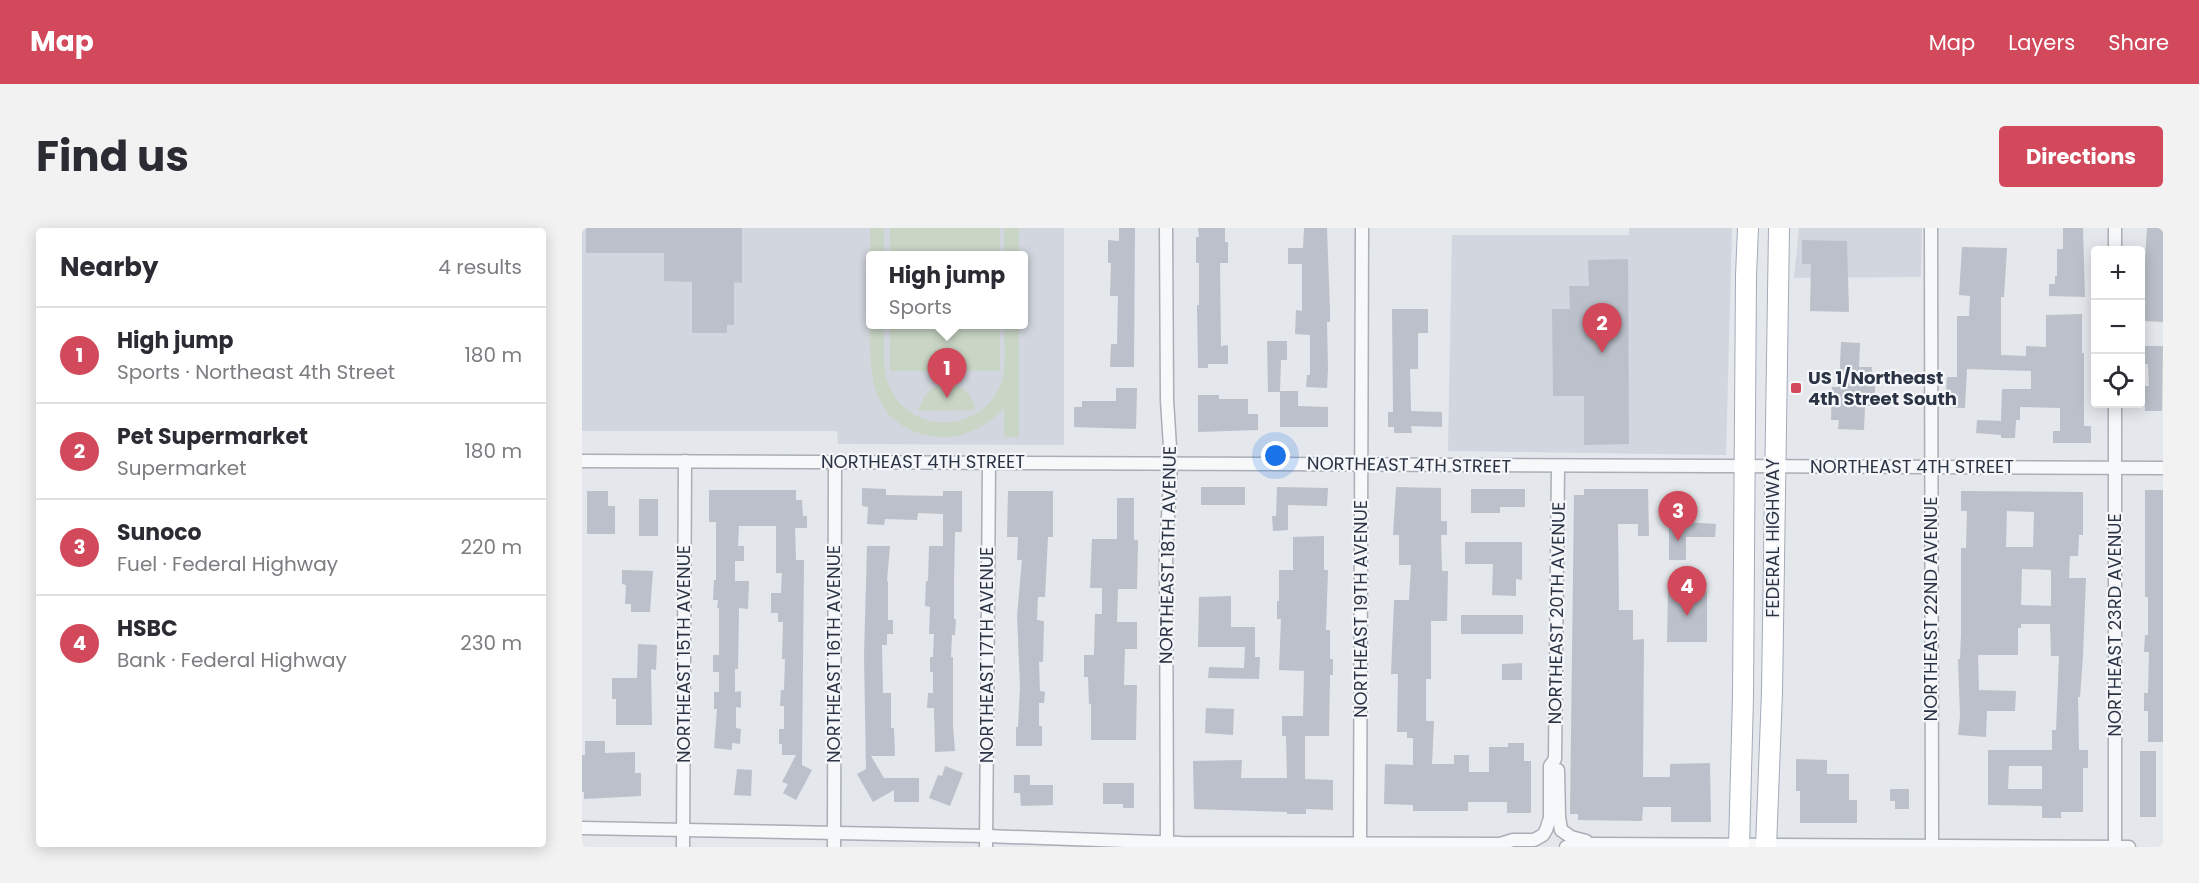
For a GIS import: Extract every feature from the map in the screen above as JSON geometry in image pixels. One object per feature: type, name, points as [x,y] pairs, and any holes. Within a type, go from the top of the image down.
[{"type":"main road","name":"FEDERAL HIGHWAY","points":[[1739,846],[1743,697],[1748,228]]},
{"type":"main road","name":"FEDERAL HIGHWAY","points":[[1766,846],[1772,692],[1779,228]]},
{"type":"street","name":"NORTHEAST 18TH AVENUE","points":[[1166,228],[1167,400],[1172,463],[1166,553],[1167,845]]},
{"type":"street","name":"NORTHEAST 19TH AVENUE","points":[[1360,845],[1362,228]]},
{"type":"street","name":"NORTHEAST 22ND AVENUE","points":[[1931,228],[1932,846]]},
{"type":"street","points":[[2115,228],[2115,246]]},
{"type":"street","name":"NORTHEAST 23RD AVENUE","points":[[2115,408],[2115,847]]},
{"type":"street","name":"NORTHEAST 4TH STREET","points":[[582,461],[2163,468]]},
{"type":"street","name":"NORTHEAST 15TH AVENUE","points":[[683,847],[685,462]]},
{"type":"street","name":"NORTHEAST 16TH AVENUE","points":[[834,847],[835,462]]},
{"type":"street","name":"NORTHEAST 17TH AVENUE","points":[[986,841],[988,463]]},
{"type":"street","name":"NORTHEAST 20TH AVENUE","points":[[1504,846],[1514,840],[1534,840],[1540,837],[1548,825],[1550,766],[1554,759],[1558,466]]},
{"type":"street","name":"NORTHEAST 20TH AVENUE","points":[[1554,759],[1558,766],[1561,830],[1591,846]]},
{"type":"street","points":[[582,828],[834,832],[986,841],[1167,845],[1504,846]]},
{"type":"street","points":[[1566,847],[2129,847]]},
{"type":"shaded area","points":[[582,228],[1064,228],[1064,445],[838,444],[837,431],[582,431]]},
{"type":"shaded area","points":[[1629,228],[1732,228],[1726,455],[1448,451],[1452,235],[1629,235]]},
{"type":"shaded area","points":[[1799,228],[1922,228],[1921,277],[1794,278]]},
{"type":"green space","points":[[870,228],[884,228],[884,251],[870,251]]},
{"type":"green space","points":[[890,228],[1000,228],[1000,251],[890,251]]},
{"type":"green space","points":[[1004,228],[1019,228],[1019,251],[1004,251]]},
{"type":"green space","points":[[870,329],[884,329],[886,376],[892,392],[903,406],[917,416],[932,421],[949,422],[965,419],[980,411],[992,400],[1003,377],[1004,329],[1019,329],[1019,437],[1004,437],[1004,408],[989,422],[962,435],[931,436],[909,429],[893,419],[882,405],[875,388]]},
{"type":"green space","points":[[890,329],[1000,329],[1000,371],[890,371]]},
{"type":"green space","points":[[948,383],[966,392],[972,399],[975,410],[918,411],[928,392]]},
{"type":"building","points":[[586,228],[742,228],[742,283],[734,282],[734,325],[727,325],[727,333],[692,333],[692,282],[664,281],[664,253],[586,253]]},
{"type":"building","points":[[1119,228],[1135,228],[1134,367],[1110,367],[1111,344],[1117,344],[1118,296],[1110,296],[1111,263],[1108,263],[1108,240],[1119,241]]},
{"type":"building","points":[[1198,228],[1225,228],[1225,242],[1228,242],[1228,263],[1220,263],[1221,346],[1228,345],[1228,364],[1208,364],[1208,368],[1198,368],[1199,263],[1196,263],[1196,237],[1199,237]]},
{"type":"building","points":[[1304,228],[1327,228],[1330,322],[1327,322],[1327,388],[1306,387],[1307,375],[1310,375],[1310,335],[1295,334],[1296,310],[1302,311],[1302,264],[1288,264],[1288,248],[1303,248]]},
{"type":"building","points":[[2063,228],[2083,228],[2085,297],[2049,296],[2049,284],[2055,284],[2055,276],[2057,276],[2057,249],[2063,249]]},
{"type":"building","points":[[2147,228],[2163,228],[2163,322],[2145,321]]},
{"type":"building","points":[[1802,240],[1847,241],[1849,312],[1810,311],[1811,264],[1802,264]]},
{"type":"building","points":[[1962,247],[2007,248],[2004,297],[2001,297],[2001,355],[2026,356],[2026,346],[2046,347],[2046,315],[2082,314],[2084,426],[2091,426],[2091,443],[2053,443],[2053,431],[2060,431],[2060,408],[2020,407],[2020,420],[2016,420],[2015,438],[1976,433],[1977,420],[2001,421],[2002,389],[2031,389],[2031,371],[1967,369],[1965,408],[1945,407],[1947,377],[1957,377],[1957,316],[1969,316],[1970,296],[1959,295]]},
{"type":"building","points":[[1628,259],[1629,444],[1584,445],[1584,396],[1553,396],[1552,309],[1570,309],[1569,286],[1589,286],[1588,260]]},
{"type":"building","points":[[1392,309],[1428,309],[1428,333],[1418,333],[1418,369],[1410,369],[1411,411],[1442,412],[1442,427],[1411,426],[1412,433],[1394,433],[1394,427],[1388,427],[1388,412],[1393,412]]},
{"type":"building","points":[[1267,341],[1287,341],[1287,360],[1281,360],[1280,391],[1298,391],[1298,406],[1328,407],[1328,427],[1280,427],[1280,392],[1268,392]]},
{"type":"building","points":[[1841,342],[1860,343],[1859,367],[1872,367],[1871,386],[1875,386],[1875,406],[1865,406],[1864,430],[1838,429],[1839,420],[1831,420],[1832,387],[1839,387]]},
{"type":"building","points":[[2145,346],[2163,346],[2162,411],[2145,411],[2145,386],[2149,386],[2148,364],[2145,364]]},
{"type":"building","points":[[1116,388],[1137,388],[1136,429],[1074,427],[1074,407],[1082,407],[1082,401],[1116,401]]},
{"type":"building","points":[[1198,395],[1219,395],[1219,399],[1248,399],[1248,414],[1258,414],[1258,430],[1198,432]]},
{"type":"building","points":[[1201,487],[1245,487],[1245,505],[1201,505]]},
{"type":"building","points":[[1277,487],[1328,488],[1327,506],[1288,505],[1288,530],[1273,531],[1272,516],[1276,516]]},
{"type":"building","points":[[1396,487],[1441,488],[1441,521],[1447,521],[1447,535],[1441,535],[1442,571],[1448,571],[1447,621],[1431,621],[1431,679],[1426,679],[1426,721],[1434,721],[1432,764],[1454,764],[1454,755],[1469,755],[1469,772],[1489,772],[1489,747],[1508,747],[1508,743],[1524,743],[1524,761],[1531,761],[1531,813],[1507,813],[1507,802],[1468,802],[1468,811],[1413,811],[1413,805],[1384,804],[1385,764],[1413,765],[1413,738],[1407,738],[1407,732],[1397,732],[1398,674],[1391,674],[1394,600],[1409,600],[1411,565],[1399,565],[1399,535],[1393,535]]},
{"type":"building","points":[[862,488],[886,489],[886,495],[943,496],[943,491],[962,491],[962,532],[955,532],[954,619],[956,619],[955,635],[952,635],[951,657],[953,657],[955,751],[935,752],[934,708],[927,708],[928,693],[933,693],[930,657],[933,657],[934,634],[929,634],[930,607],[925,606],[926,581],[928,581],[929,546],[943,546],[943,514],[918,513],[917,520],[885,519],[884,525],[867,524],[868,507],[862,506]]},
{"type":"building","points":[[1471,489],[1525,489],[1525,507],[1500,507],[1500,513],[1471,513]]},
{"type":"building","points":[[1584,489],[1648,489],[1649,536],[1638,536],[1638,524],[1618,524],[1619,610],[1633,610],[1633,640],[1644,639],[1643,777],[1670,777],[1670,764],[1710,763],[1711,822],[1671,822],[1671,807],[1643,807],[1642,821],[1578,820],[1578,814],[1570,814],[1574,495],[1584,495]]},
{"type":"building","points":[[709,490],[796,490],[796,500],[802,500],[803,516],[807,516],[807,528],[795,528],[796,560],[804,560],[802,765],[812,770],[796,800],[783,793],[788,784],[782,782],[796,755],[782,755],[782,744],[779,744],[779,729],[784,729],[784,706],[780,706],[781,690],[784,690],[785,659],[782,659],[783,622],[778,622],[778,613],[771,613],[771,593],[781,593],[782,573],[776,573],[776,526],[739,526],[738,546],[744,546],[744,561],[735,561],[735,581],[749,581],[748,609],[739,608],[738,669],[735,669],[735,692],[741,691],[741,708],[736,707],[736,728],[741,729],[740,744],[732,743],[732,750],[714,748],[717,709],[714,709],[714,692],[719,692],[719,672],[713,672],[713,655],[719,655],[719,608],[717,608],[718,600],[713,600],[714,580],[716,580],[716,522],[709,522]]},
{"type":"building","points":[[2145,490],[2163,490],[2163,742],[2148,742],[2148,711],[2144,711],[2144,693],[2148,693],[2149,652],[2144,652],[2145,635],[2148,635],[2148,597],[2145,597]]},
{"type":"building","points":[[587,491],[608,491],[608,506],[615,506],[615,534],[587,534]]},
{"type":"building","points":[[1008,491],[1053,491],[1053,537],[1048,537],[1045,597],[1038,597],[1037,620],[1044,621],[1043,662],[1039,662],[1040,691],[1045,692],[1044,703],[1039,703],[1042,746],[1016,746],[1020,687],[1017,616],[1022,560],[1017,560],[1018,537],[1007,537]]},
{"type":"building","points":[[1961,491],[2083,492],[2083,535],[2079,535],[2078,556],[2070,556],[2069,578],[2086,578],[2083,656],[2080,697],[2078,697],[2079,750],[2088,750],[2088,768],[2083,768],[2083,812],[2061,812],[2061,818],[2042,818],[2042,806],[1988,805],[1988,750],[2052,750],[2052,730],[2056,730],[2059,656],[2051,656],[2050,624],[2021,624],[2021,628],[2018,628],[2018,655],[1978,655],[1979,690],[2016,691],[2015,711],[1987,711],[1986,737],[1958,735],[1961,548],[1966,548],[1967,511],[1961,511]],"holes":[[[2007,511],[2034,512],[2033,547],[2006,547]],[[2022,569],[2051,570],[2051,606],[2021,605]],[[2009,766],[2042,766],[2042,789],[2008,789]]]},
{"type":"building","points":[[1117,498],[1134,498],[1134,540],[1138,540],[1137,589],[1118,589],[1117,622],[1137,622],[1137,649],[1125,649],[1124,685],[1137,685],[1136,740],[1091,740],[1091,704],[1089,704],[1088,677],[1084,677],[1084,655],[1094,655],[1095,614],[1102,614],[1102,588],[1090,588],[1092,539],[1117,539]]},
{"type":"building","points":[[639,499],[658,499],[658,536],[639,536]]},
{"type":"building","points":[[1669,521],[1716,524],[1715,537],[1686,537],[1686,560],[1669,560]]},
{"type":"building","points":[[1324,536],[1324,570],[1328,570],[1326,630],[1330,630],[1330,659],[1333,659],[1333,675],[1330,675],[1329,736],[1305,736],[1305,779],[1333,780],[1333,810],[1306,809],[1306,814],[1287,814],[1287,812],[1194,809],[1193,761],[1242,760],[1241,778],[1287,778],[1286,736],[1282,736],[1282,716],[1303,716],[1304,671],[1279,670],[1281,619],[1277,619],[1277,601],[1279,601],[1279,570],[1293,570],[1293,537]]},
{"type":"building","points":[[1465,542],[1522,542],[1522,580],[1516,579],[1516,596],[1492,595],[1493,564],[1465,564]]},
{"type":"building","points":[[867,546],[890,546],[887,581],[888,620],[893,620],[893,634],[887,634],[887,645],[882,645],[883,693],[891,693],[891,728],[894,728],[895,756],[871,756],[884,778],[919,778],[919,802],[894,802],[894,790],[873,802],[857,774],[866,769],[864,655]]},
{"type":"building","points":[[622,570],[653,571],[650,612],[631,612],[631,604],[625,604],[626,585],[622,584]]},
{"type":"building","points":[[1668,591],[1707,591],[1707,642],[1667,642]]},
{"type":"building","points":[[1231,596],[1231,627],[1255,627],[1255,657],[1260,657],[1259,679],[1208,678],[1209,667],[1244,668],[1245,647],[1198,647],[1199,597]]},
{"type":"building","points":[[1461,615],[1523,615],[1523,634],[1461,634]]},
{"type":"building","points":[[638,644],[657,645],[656,670],[651,669],[652,725],[616,725],[616,699],[612,699],[612,678],[637,678]]},
{"type":"building","points":[[1522,663],[1522,680],[1502,680],[1502,664]]},
{"type":"building","points":[[1206,708],[1234,709],[1233,735],[1205,733]]},
{"type":"building","points":[[585,741],[605,741],[605,753],[635,752],[635,773],[641,773],[641,796],[584,799],[582,755],[585,755]]},
{"type":"building","points":[[2140,751],[2156,751],[2156,817],[2140,817]]},
{"type":"building","points":[[1796,759],[1827,760],[1827,774],[1849,774],[1849,800],[1857,800],[1857,823],[1800,823],[1800,791],[1796,791]]},
{"type":"building","points":[[945,766],[963,773],[950,806],[929,798],[938,775],[942,776]]},
{"type":"building","points":[[737,769],[752,770],[751,796],[734,795]]},
{"type":"building","points":[[1014,775],[1030,775],[1030,785],[1053,785],[1053,805],[1021,806],[1020,793],[1014,793]]},
{"type":"building","points":[[1103,783],[1134,783],[1134,808],[1123,808],[1123,804],[1103,804]]},
{"type":"building","points":[[1890,789],[1909,789],[1909,809],[1895,809],[1895,801],[1890,801]]},
{"type":"place","name":"Pet Supermarket","points":[[1602,353]]},
{"type":"place","name":"US 1/Northeast 4th Street South","points":[[1796,388]]},
{"type":"place","name":"High jump","points":[[947,398]]},
{"type":"place","name":"Sunoco","points":[[1678,541]]},
{"type":"place","name":"HSBC","points":[[1687,616]]}]
